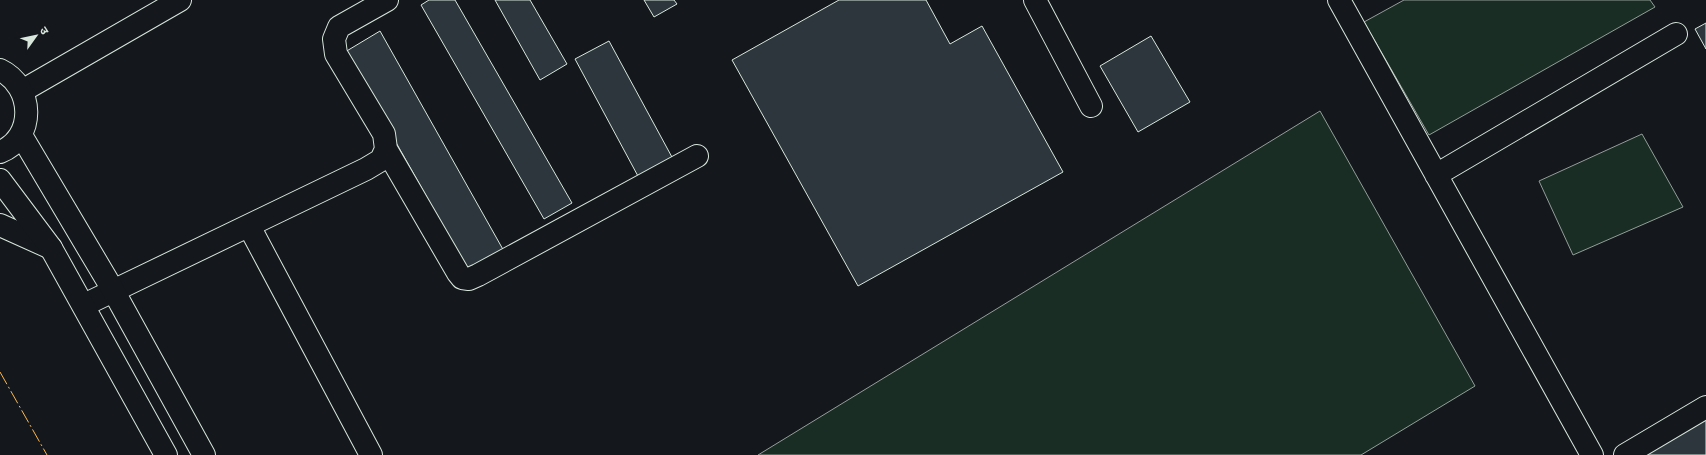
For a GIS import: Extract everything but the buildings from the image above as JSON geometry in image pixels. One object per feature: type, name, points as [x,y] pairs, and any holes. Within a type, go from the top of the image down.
[{"type":"street","points":[[22,90],[180,0]]},
{"type":"street","points":[[387,0],[339,27],[334,39],[336,54],[384,134],[386,150],[462,278],[469,279],[478,275],[696,156]]},
{"type":"street","points":[[1035,0],[1091,106]]},
{"type":"street","points":[[1339,0],[1592,455]]},
{"type":"street","points":[[1436,175],[1676,34]]},
{"type":"street","points":[[0,70],[15,80],[22,90],[26,101],[27,113],[21,135],[14,144],[0,152]]},
{"type":"street","points":[[21,135],[113,290],[204,455]]},
{"type":"street","points":[[84,305],[366,169],[381,160],[386,150]]},
{"type":"street","points":[[0,180],[52,248],[166,455]]},
{"type":"street","points":[[0,225],[52,248]]},
{"type":"street","points":[[249,226],[371,455]]},
{"type":"street","points":[[1625,455],[1706,407]]},
{"type":"green space","points":[[1404,0],[1650,0],[1655,7],[1429,135],[1364,22]]},
{"type":"green space","points":[[1320,111],[1475,386],[1361,455],[758,455]]},
{"type":"green space","points":[[1642,134],[1683,207],[1573,255],[1539,181]]},
{"type":"power","points":[[0,372],[47,455]]}]
